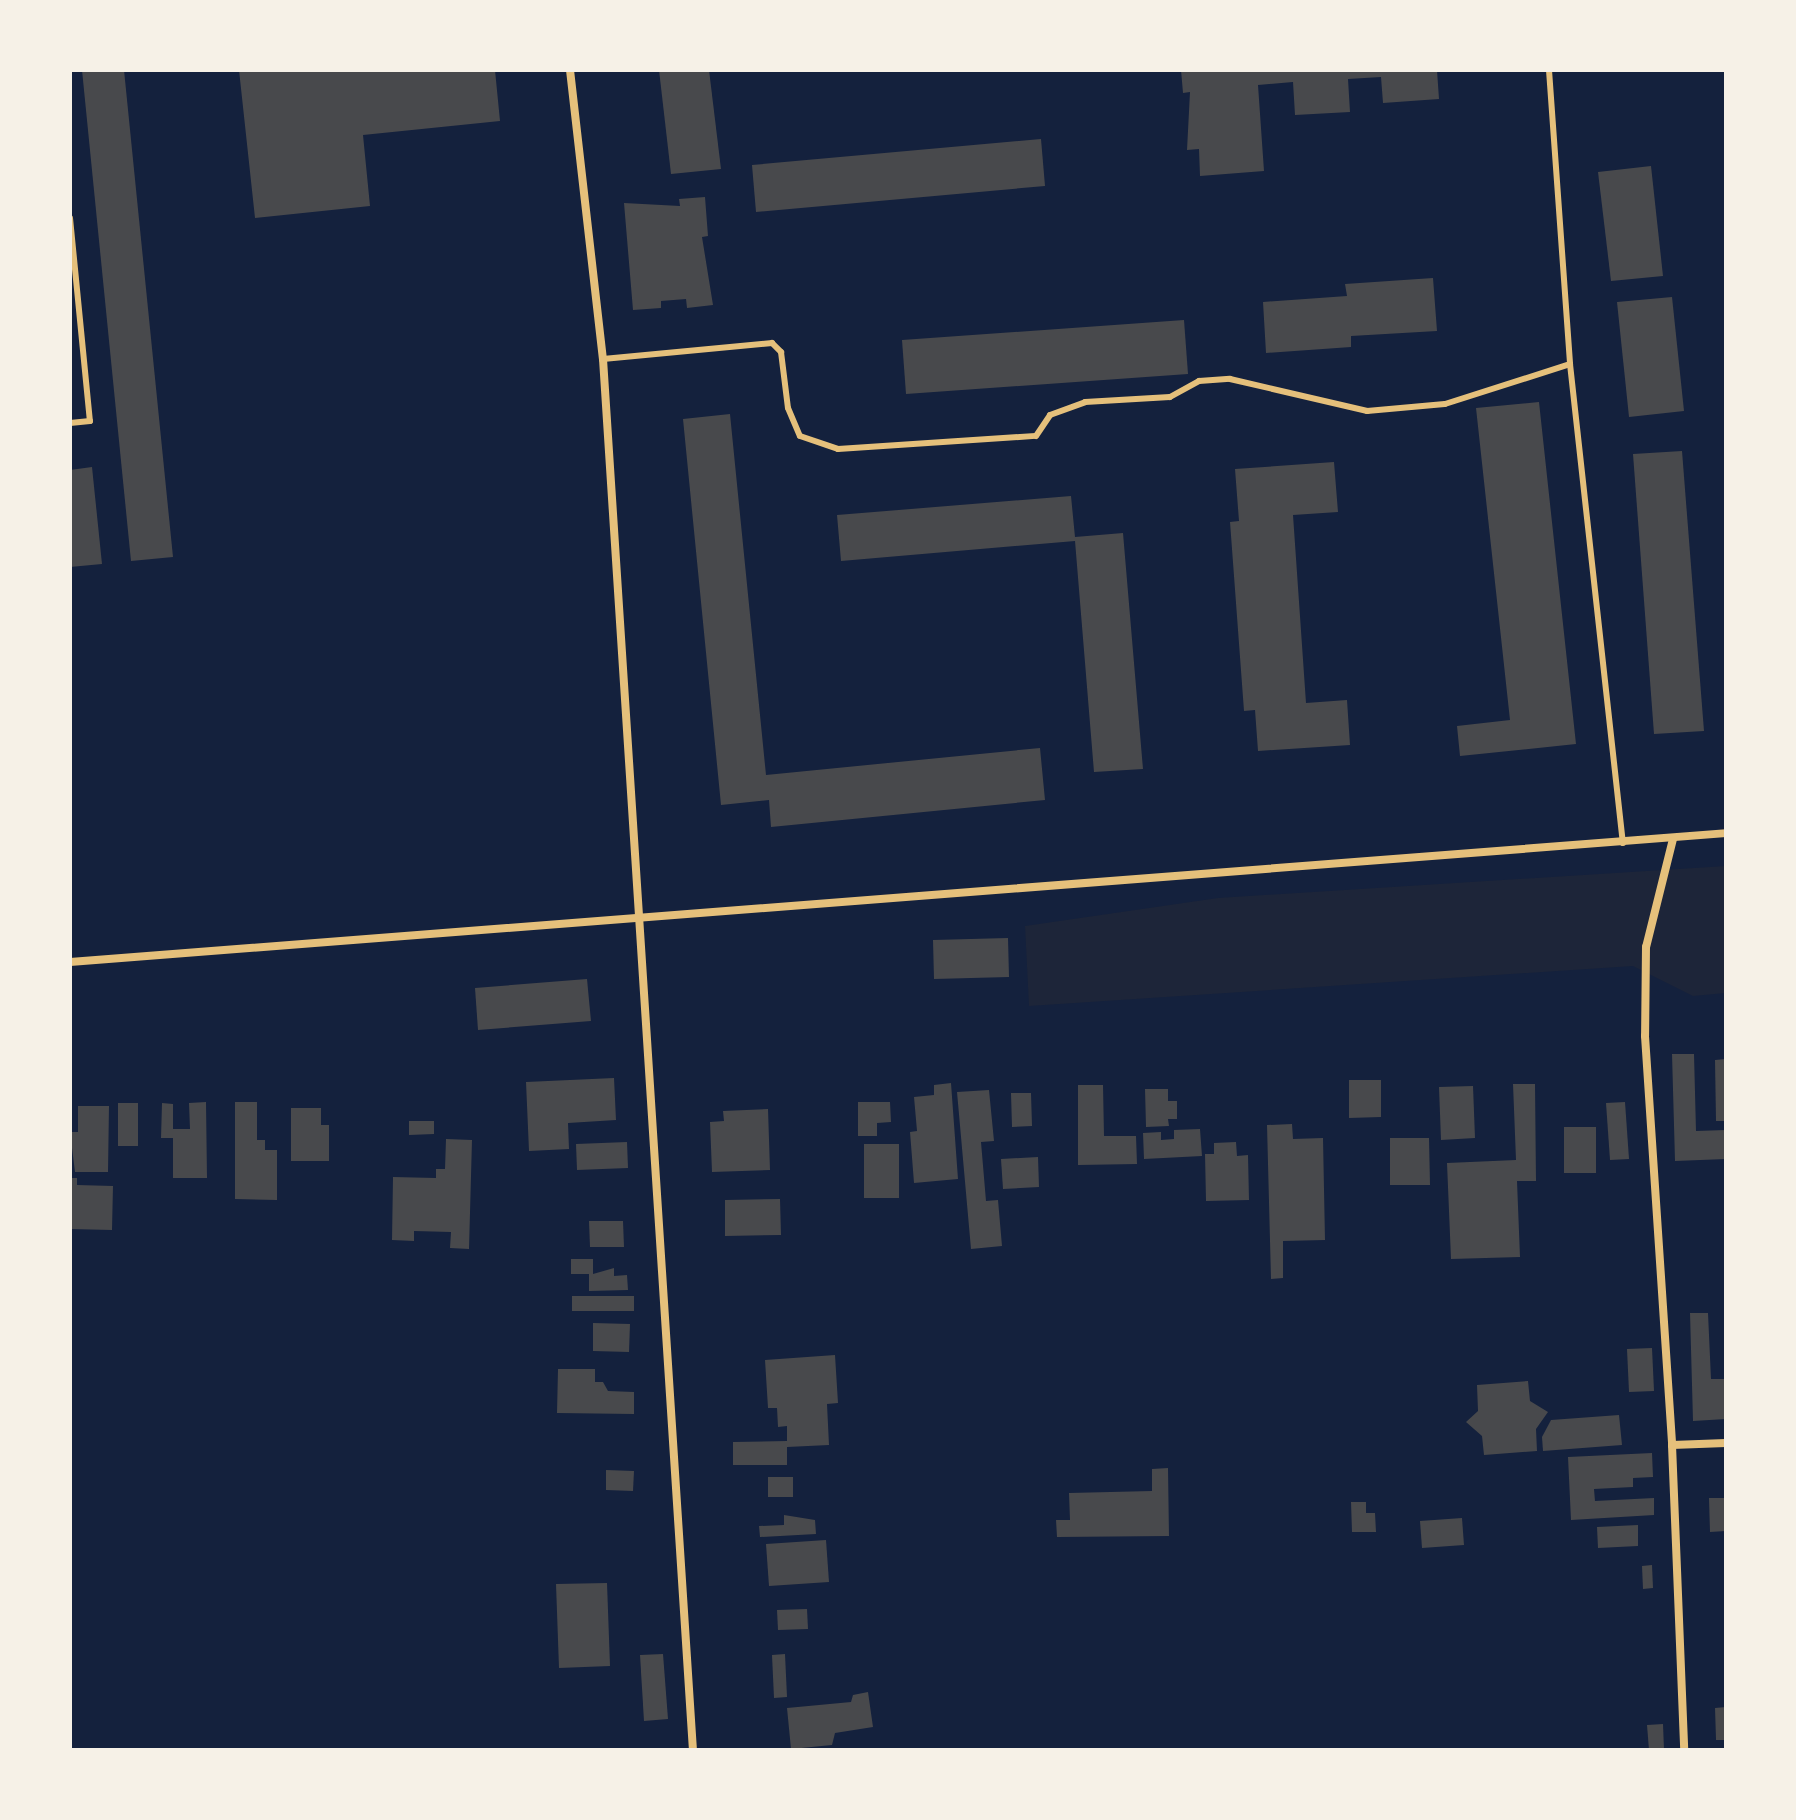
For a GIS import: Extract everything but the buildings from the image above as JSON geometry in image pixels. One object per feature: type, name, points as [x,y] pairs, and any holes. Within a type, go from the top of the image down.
[{"type":"street","points":[[570,70],[603,359],[693,1750]]},
{"type":"street","points":[[70,962],[1726,833]]},
{"type":"street","points":[[1673,839],[1646,947],[1645,1021],[1672,1445],[1684,1750]]},
{"type":"street","points":[[1672,1445],[1726,1443]]},
{"type":"lane","points":[[1549,70],[1570,364],[1623,843]]},
{"type":"lane","points":[[70,218],[90,421],[70,423]]},
{"type":"lane","points":[[603,359],[772,343],[781,352],[788,408],[800,436],[838,449],[1036,436],[1050,415],[1085,402],[1170,397],[1199,381],[1230,379],[1367,411],[1445,404],[1570,364]]},
{"type":"shaded area","points":[[1726,866],[1726,993],[1693,996],[1633,966],[1029,1006],[1025,926],[1218,898]]}]
